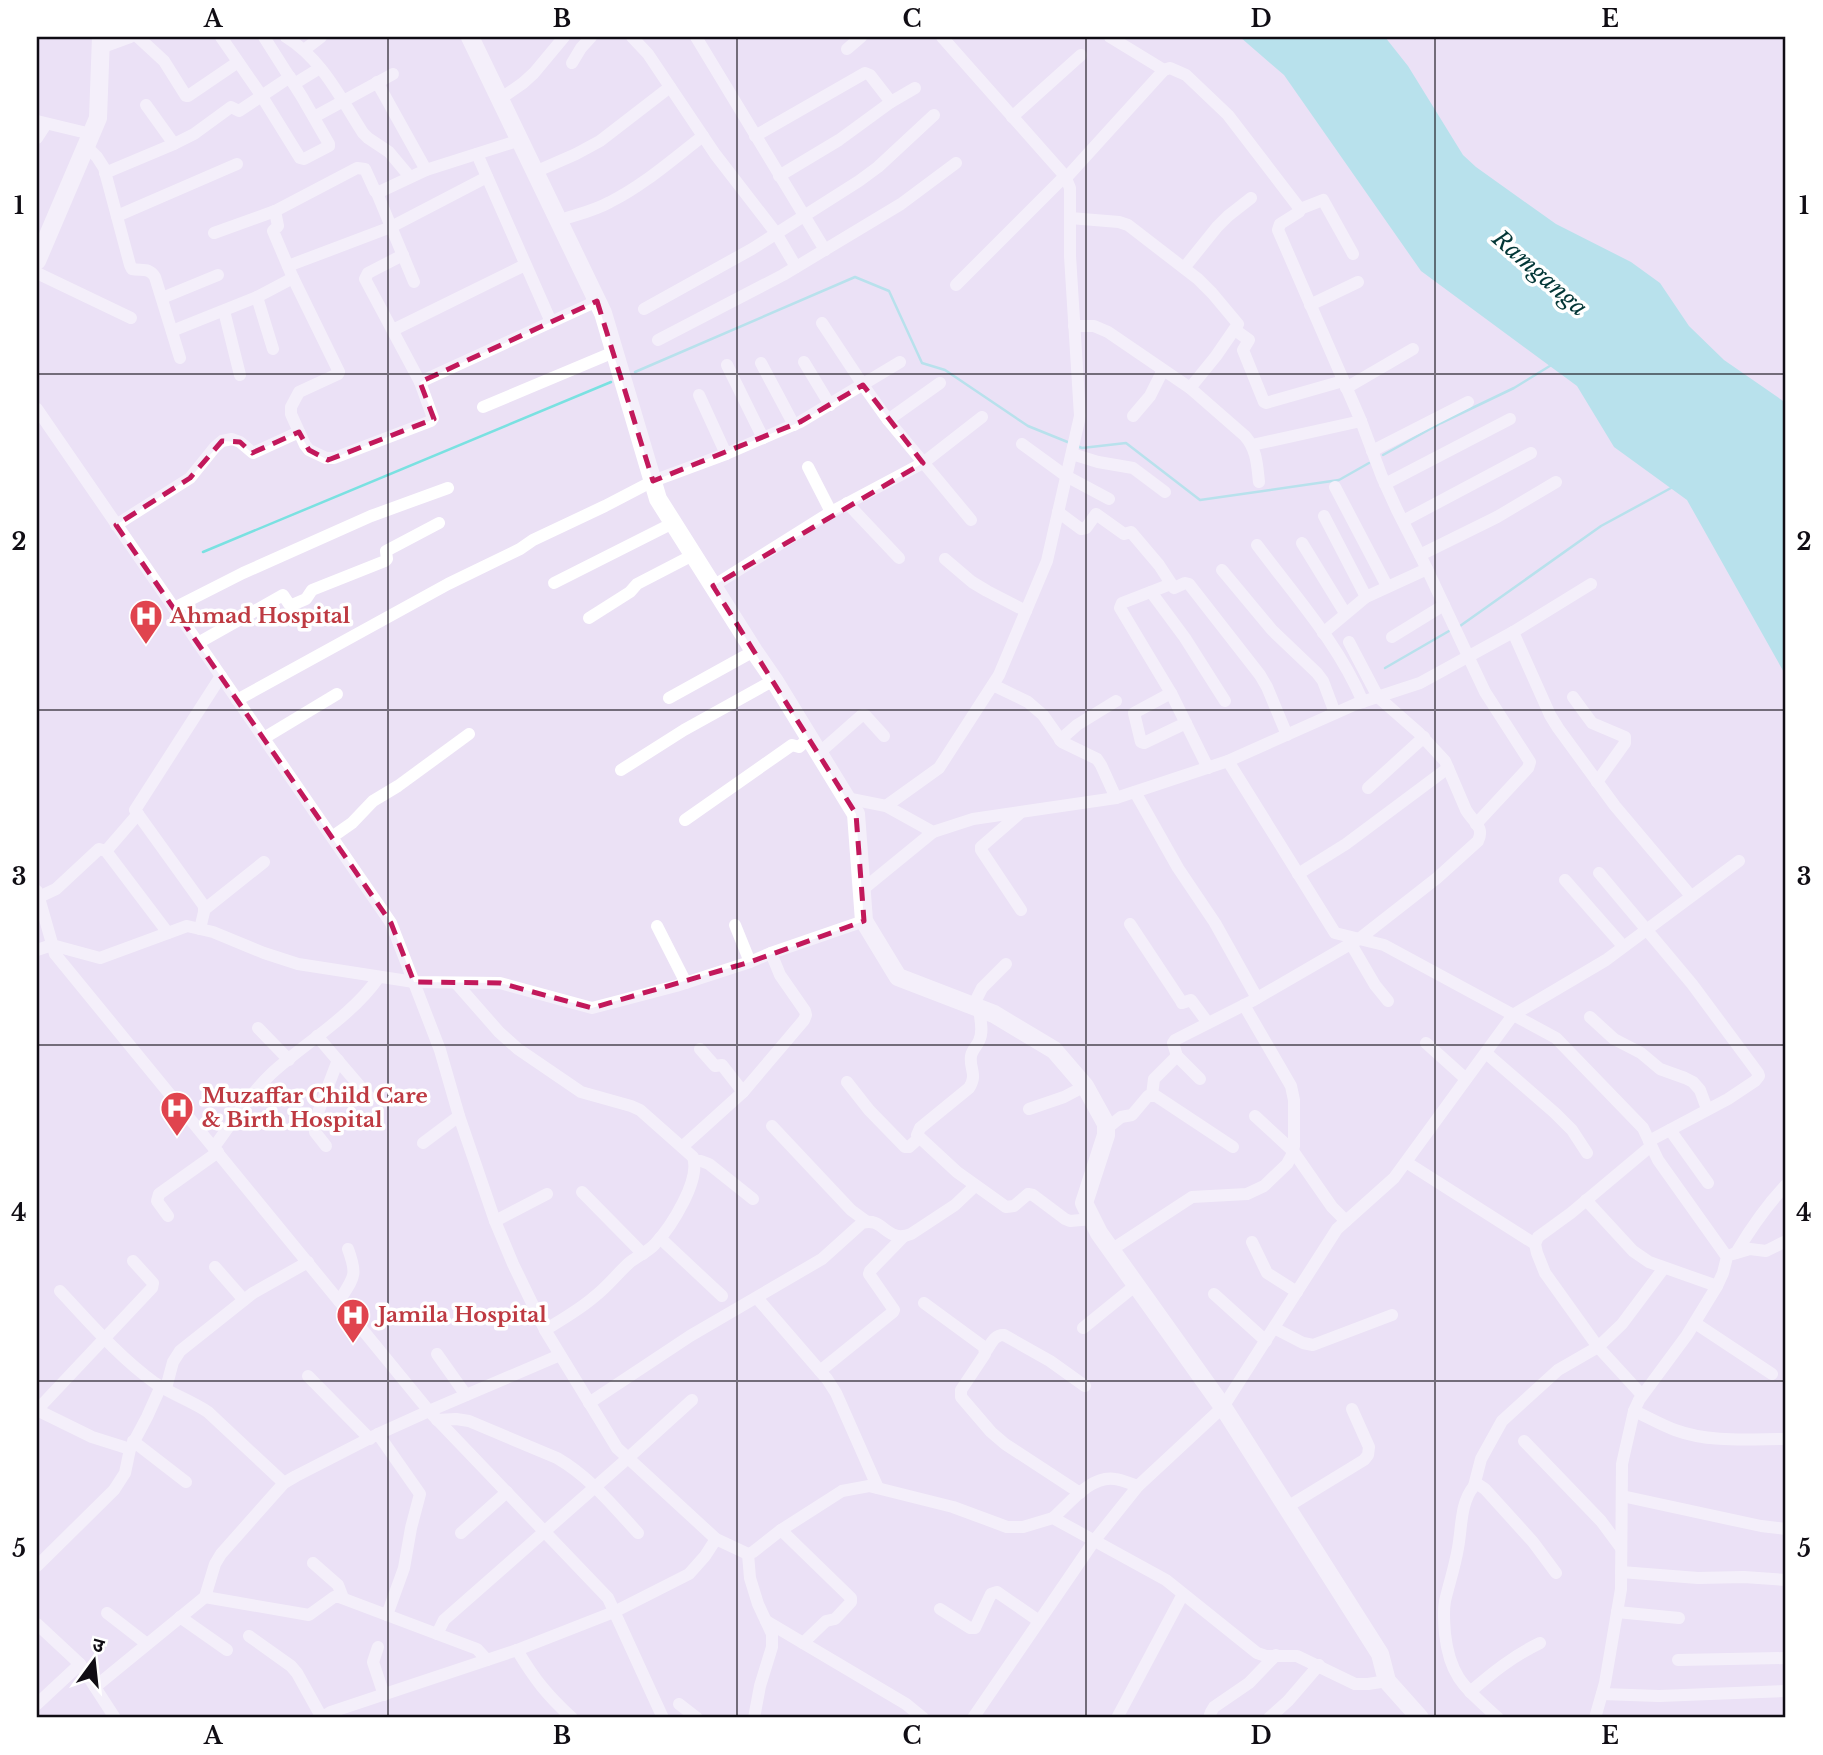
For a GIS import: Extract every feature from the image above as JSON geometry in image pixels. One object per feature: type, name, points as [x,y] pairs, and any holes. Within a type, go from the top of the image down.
[{"type":"street","points":[[37,261],[98,118],[101,42],[130,37]]},
{"type":"street","points":[[138,37],[164,61],[186,96],[238,61]]},
{"type":"street","points":[[221,37],[304,159],[329,145],[264,37]]},
{"type":"street","points":[[286,37],[304,50],[320,68],[363,134],[389,152],[410,177]]},
{"type":"street","points":[[304,50],[321,37]]},
{"type":"street","points":[[470,37],[603,313],[658,499],[856,814],[864,921],[898,977],[994,1014],[1054,1050],[1085,1086],[1106,1124],[1106,1135],[1084,1203],[1099,1233],[1223,1407],[1380,1654],[1387,1681],[1420,1718]]},
{"type":"street","points":[[500,99],[534,73],[564,37]]},
{"type":"street","points":[[572,64],[591,37]]},
{"type":"street","points":[[632,37],[648,54],[703,136],[776,233],[796,267]]},
{"type":"street","points":[[696,37],[825,250]]},
{"type":"street","points":[[846,49],[861,37]]},
{"type":"street","points":[[886,806],[939,768],[999,675],[1046,561],[1080,416],[1070,256],[1070,188],[1065,177],[942,37]]},
{"type":"street","points":[[1110,37],[1164,70]]},
{"type":"street","points":[[1012,117],[1081,55]]},
{"type":"street","points":[[105,173],[174,144],[194,134],[231,107],[239,111],[261,95],[320,68]]},
{"type":"street","points":[[956,285],[1065,177],[1164,70],[1170,68],[1186,75],[1228,115],[1300,209]]},
{"type":"street","points":[[755,136],[865,73],[870,75],[891,102]]},
{"type":"street","points":[[314,117],[393,74]]},
{"type":"street","points":[[377,82],[426,170]]},
{"type":"street","points":[[535,172],[600,141],[670,87]]},
{"type":"street","points":[[779,176],[839,141],[891,102],[915,88]]},
{"type":"street","points":[[146,105],[174,144]]},
{"type":"street","points":[[644,309],[752,249],[859,181],[934,115]]},
{"type":"street","points":[[37,138],[41,122],[88,140],[105,173],[130,265],[132,269],[147,269],[152,272],[180,358]]},
{"type":"street","points":[[558,221],[607,204],[627,193],[703,136]]},
{"type":"street","points":[[377,193],[426,170],[520,140]]},
{"type":"street","points":[[477,154],[551,322]]},
{"type":"street","points":[[658,340],[825,250],[901,204],[956,163]]},
{"type":"street","points":[[117,216],[237,164]]},
{"type":"street","points":[[214,233],[275,211],[360,167],[365,169],[377,193],[414,282]]},
{"type":"street","points":[[172,331],[257,297],[290,272],[391,227],[487,177]]},
{"type":"street","points":[[1184,268],[1217,227],[1251,198]]},
{"type":"street","points":[[1353,254],[1325,202],[1300,209],[1280,224],[1278,230],[1361,421],[1385,484],[1485,692],[1530,762],[1528,768],[1476,824]]},
{"type":"street","points":[[275,211],[279,225],[273,231],[339,373],[299,392],[291,407],[291,414],[309,450],[330,459],[431,421],[433,416],[420,382],[365,279],[368,273],[403,255]]},
{"type":"street","points":[[1070,218],[1124,223],[1184,268],[1212,293],[1238,324],[1190,388]]},
{"type":"street","points":[[393,330],[526,265]]},
{"type":"street","points":[[37,273],[131,318]]},
{"type":"street","points":[[162,298],[218,275]]},
{"type":"street","points":[[1310,305],[1358,282]]},
{"type":"street","points":[[257,297],[273,349]]},
{"type":"street","points":[[420,382],[597,301]]},
{"type":"street","points":[[224,311],[240,374]]},
{"type":"street","points":[[822,323],[888,420],[971,520]]},
{"type":"street","points":[[1074,326],[1094,326],[1102,329],[1190,388],[1252,445],[1259,482]]},
{"type":"street","points":[[1235,330],[1249,341],[1243,350],[1266,403],[1344,385],[1413,349]]},
{"type":"street","points":[[483,407],[614,352]]},
{"type":"street","points":[[804,362],[830,405]]},
{"type":"street","points":[[237,700],[533,540],[653,481],[794,425],[900,362]]},
{"type":"street","points":[[761,363],[794,425]]},
{"type":"street","points":[[727,365],[764,438]]},
{"type":"street","points":[[1133,416],[1150,396],[1163,370]]},
{"type":"street","points":[[888,420],[940,383]]},
{"type":"street","points":[[699,395],[726,454]]},
{"type":"street","points":[[1372,451],[1468,402]]},
{"type":"street","points":[[37,409],[391,923],[440,1049],[459,1116],[495,1221],[513,1264],[545,1330],[617,1448],[716,1539],[748,1554],[842,1491],[869,1486],[953,1507],[1007,1527],[1023,1527],[1053,1518],[1080,1493],[1098,1481],[1113,1478],[1138,1486]]},
{"type":"street","points":[[713,586],[831,512],[923,463],[982,418]]},
{"type":"street","points":[[1385,484],[1510,419]]},
{"type":"street","points":[[1252,445],[1361,421]]},
{"type":"street","points":[[117,524],[190,478],[222,441],[232,439],[240,442],[253,453],[299,432]]},
{"type":"street","points":[[1022,444],[1066,476],[1109,499]]},
{"type":"street","points":[[1072,451],[1098,462],[1133,468],[1165,492]]},
{"type":"street","points":[[1403,521],[1531,453]]},
{"type":"street","points":[[808,467],[831,512]]},
{"type":"street","points":[[1420,555],[1497,517],[1556,482]]},
{"type":"street","points":[[1335,486],[1387,586]]},
{"type":"street","points":[[174,608],[243,573],[348,526],[448,488]]},
{"type":"street","points":[[847,503],[899,558]]},
{"type":"street","points":[[1058,512],[1083,529],[1096,514],[1124,534],[1133,533],[1171,584],[1176,588],[1187,583],[1234,640],[1267,687],[1286,735]]},
{"type":"street","points":[[1324,516],[1366,597]]},
{"type":"street","points":[[198,643],[283,595],[292,605],[306,599],[312,590],[385,561],[387,550],[439,523]]},
{"type":"street","points":[[554,583],[673,523]]},
{"type":"street","points":[[1303,543],[1345,613]]},
{"type":"street","points":[[1257,545],[1323,633],[1352,676],[1363,702]]},
{"type":"street","points":[[589,618],[630,592],[637,584],[693,555]]},
{"type":"street","points":[[945,559],[986,591],[1026,611]]},
{"type":"street","points":[[1323,633],[1366,597],[1427,569]]},
{"type":"street","points":[[1222,570],[1272,630],[1317,673],[1323,681],[1335,713]]},
{"type":"street","points":[[1171,584],[1122,603],[1120,608],[1171,693],[1208,768]]},
{"type":"street","points":[[862,890],[933,832],[972,820],[1116,798],[1228,761],[1335,713],[1420,683],[1513,632],[1591,584]]},
{"type":"street","points":[[1151,592],[1185,638],[1224,701]]},
{"type":"street","points":[[1392,636],[1444,605]]},
{"type":"street","points":[[1513,632],[1550,715],[1615,806],[1691,897]]},
{"type":"street","points":[[1200,1079],[1177,1056],[1173,1043],[1175,1040],[1257,998],[1355,942],[1437,878],[1478,841],[1481,830],[1466,810],[1440,755],[1424,737],[1378,697],[1349,642]]},
{"type":"street","points":[[669,698],[754,651]]},
{"type":"street","points":[[205,909],[135,810],[221,676]]},
{"type":"street","points":[[621,771],[684,730],[774,680]]},
{"type":"street","points":[[993,685],[1028,702],[1036,708],[1060,740],[1097,759],[1116,798]]},
{"type":"street","points":[[1171,693],[1134,713],[1141,742],[1186,723]]},
{"type":"street","points":[[264,738],[337,694]]},
{"type":"street","points":[[1573,697],[1592,723],[1625,737],[1626,743],[1597,782]]},
{"type":"street","points":[[1060,740],[1077,725],[1116,701]]},
{"type":"street","points":[[685,820],[792,745],[815,745],[862,715],[884,736]]},
{"type":"street","points":[[332,837],[352,823],[366,806],[469,734]]},
{"type":"street","points":[[1368,788],[1424,737]]},
{"type":"street","points":[[1228,761],[1335,933],[1355,942],[1384,946],[1556,1038],[1643,1128],[1658,1160],[1731,1255]]},
{"type":"street","points":[[1298,874],[1346,844],[1448,768]]},
{"type":"street","points":[[1135,792],[1257,998]]},
{"type":"street","points":[[846,798],[886,806],[933,832]]},
{"type":"street","points":[[1020,812],[981,847],[986,859],[1021,910]]},
{"type":"street","points":[[106,850],[138,814]]},
{"type":"street","points":[[168,933],[106,850],[99,849],[56,890],[38,894],[55,954],[433,1415],[608,1598],[663,1718]]},
{"type":"street","points":[[972,1718],[1094,1541],[1138,1486],[1223,1407],[1337,1229],[1394,1178],[1513,1015],[1606,960],[1739,861]]},
{"type":"street","points":[[200,929],[205,909],[264,862]]},
{"type":"street","points":[[1600,873],[1692,984],[1759,1076],[1728,1099],[1670,1130],[1650,1144],[1586,1200],[1541,1234],[1535,1244],[1545,1273],[1598,1347],[1642,1395]]},
{"type":"street","points":[[1565,880],[1623,946]]},
{"type":"street","points":[[37,950],[52,945],[100,958],[187,926],[213,932],[298,964],[414,982],[500,984],[592,1008],[686,983],[864,921]]},
{"type":"street","points":[[1130,924],[1182,1003],[1191,1000],[1208,1023]]},
{"type":"street","points":[[735,925],[750,962]]},
{"type":"street","points":[[657,926],[686,983]]},
{"type":"street","points":[[1355,942],[1375,985],[1388,1001]]},
{"type":"street","points":[[682,1147],[743,1092],[804,1020],[805,1010],[780,975],[771,953]]},
{"type":"street","points":[[1006,964],[982,988],[976,1007],[982,1032],[971,1055],[974,1078],[972,1083],[917,1131],[919,1138],[975,1186],[1006,1207],[1014,1206],[1025,1196],[1033,1195],[1065,1219],[1092,1219]]},
{"type":"street","points":[[168,1216],[157,1200],[159,1194],[216,1150],[255,1091],[269,1076],[362,999],[379,977]]},
{"type":"street","points":[[456,983],[499,1032],[518,1049],[581,1092],[640,1110],[695,1161],[688,1194],[653,1247],[630,1262],[592,1299],[545,1330]]},
{"type":"street","points":[[1111,1250],[1192,1197],[1247,1194],[1258,1190],[1287,1164],[1293,1151],[1294,1100],[1291,1086],[1244,1005]]},
{"type":"street","points":[[1590,1017],[1614,1039],[1641,1053],[1660,1069],[1693,1082],[1700,1090],[1707,1109]]},
{"type":"street","points":[[258,1028],[289,1060]]},
{"type":"street","points":[[317,1036],[369,1097]]},
{"type":"street","points":[[1426,1043],[1466,1079]]},
{"type":"street","points":[[700,1049],[715,1066],[722,1065],[743,1092]]},
{"type":"street","points":[[1486,1053],[1555,1113],[1572,1130],[1587,1153]]},
{"type":"street","points":[[1152,1095],[1154,1079],[1177,1056]]},
{"type":"street","points":[[326,1146],[315,1132],[314,1123],[338,1060]]},
{"type":"street","points":[[848,1082],[869,1110],[905,1147],[909,1147],[919,1138]]},
{"type":"street","points":[[1029,1109],[1085,1086]]},
{"type":"street","points":[[1106,1129],[1121,1117],[1132,1115],[1148,1096],[1152,1095],[1233,1147]]},
{"type":"street","points":[[423,1143],[459,1116]]},
{"type":"street","points":[[1255,1116],[1293,1151],[1328,1201],[1346,1221]]},
{"type":"street","points":[[772,1126],[851,1210],[866,1221],[874,1222],[893,1235],[903,1237]]},
{"type":"street","points":[[1670,1130],[1708,1182]]},
{"type":"street","points":[[695,1161],[709,1164],[753,1199]]},
{"type":"street","points":[[1406,1162],[1535,1244]]},
{"type":"street","points":[[1595,1718],[1602,1694],[1621,1589],[1622,1464],[1634,1411],[1642,1395],[1695,1322],[1717,1286],[1731,1255],[1767,1205],[1786,1185]]},
{"type":"street","points":[[820,1371],[894,1310],[869,1274],[870,1271],[903,1237],[955,1205],[975,1186]]},
{"type":"street","points":[[582,1192],[643,1254]]},
{"type":"street","points":[[495,1221],[547,1194]]},
{"type":"street","points":[[1586,1200],[1633,1251],[1649,1262],[1717,1286]]},
{"type":"street","points":[[589,1403],[690,1336],[822,1259],[866,1221]]},
{"type":"street","points":[[660,1238],[722,1296]]},
{"type":"street","points":[[1731,1255],[1750,1249],[1766,1251],[1786,1241]]},
{"type":"street","points":[[1252,1242],[1267,1273],[1297,1292]]},
{"type":"street","points":[[340,1301],[354,1272],[348,1249]]},
{"type":"street","points":[[133,1261],[153,1283],[152,1288],[37,1410],[92,1437],[131,1445],[186,1482]]},
{"type":"street","points":[[37,1566],[114,1489],[125,1473],[131,1445],[180,1351],[253,1293],[308,1262]]},
{"type":"street","points":[[215,1267],[244,1300]]},
{"type":"street","points":[[1498,1718],[1469,1692],[1455,1674],[1447,1652],[1443,1617],[1445,1600],[1457,1554],[1466,1499],[1474,1486],[1481,1459],[1502,1421],[1558,1370],[1598,1347],[1622,1324],[1664,1268]]},
{"type":"street","points":[[1083,1328],[1136,1285]]},
{"type":"street","points":[[60,1291],[104,1339],[163,1387],[208,1412],[284,1483]]},
{"type":"street","points":[[1214,1294],[1266,1341]]},
{"type":"street","points":[[757,1298],[836,1393],[878,1489]]},
{"type":"street","points":[[924,1303],[986,1351]]},
{"type":"street","points":[[1274,1328],[1303,1343],[1313,1345],[1392,1315]]},
{"type":"street","points":[[1695,1322],[1772,1374]]},
{"type":"street","points":[[1080,1493],[991,1432],[961,1397],[961,1390],[995,1337],[1000,1334],[1050,1361],[1085,1386]]},
{"type":"street","points":[[437,1354],[466,1395]]},
{"type":"street","points":[[95,1686],[205,1597],[215,1564],[221,1554],[284,1483],[374,1436],[433,1415],[466,1395],[560,1355]]},
{"type":"street","points":[[309,1376],[374,1436],[420,1494],[404,1568],[387,1615]]},
{"type":"street","points":[[437,1634],[444,1620],[692,1399]]},
{"type":"street","points":[[1287,1507],[1368,1455],[1369,1447],[1352,1409]]},
{"type":"street","points":[[1634,1411],[1676,1431],[1711,1438],[1786,1439]]},
{"type":"street","points":[[433,1415],[469,1421],[568,1465],[595,1487],[638,1533]]},
{"type":"street","points":[[1524,1441],[1601,1521],[1621,1548]]},
{"type":"street","points":[[1474,1486],[1479,1485],[1485,1489],[1533,1542],[1556,1573]]},
{"type":"street","points":[[461,1533],[507,1492]]},
{"type":"street","points":[[1622,1496],[1786,1529]]},
{"type":"street","points":[[1053,1518],[1166,1580],[1257,1653],[1266,1656],[1297,1656],[1355,1684],[1387,1681]]},
{"type":"street","points":[[781,1530],[851,1598],[851,1602],[835,1619],[826,1621],[803,1643]]},
{"type":"street","points":[[249,1636],[291,1666],[322,1718],[338,1715],[384,1695],[517,1650],[614,1612],[690,1574],[716,1539]]},
{"type":"street","points":[[748,1554],[750,1578],[772,1634],[772,1647],[754,1718]]},
{"type":"street","points":[[313,1563],[338,1585],[343,1598]]},
{"type":"street","points":[[1621,1573],[1786,1580]]},
{"type":"street","points":[[940,1608],[970,1628],[975,1628],[991,1594],[997,1592],[1039,1621]]},
{"type":"street","points":[[1117,1718],[1183,1594]]},
{"type":"street","points":[[205,1597],[309,1615],[334,1597],[343,1598],[477,1649],[487,1660]]},
{"type":"street","points":[[1617,1612],[1679,1618]]},
{"type":"street","points":[[107,1614],[147,1644]]},
{"type":"street","points":[[180,1618],[227,1650]]},
{"type":"street","points":[[766,1620],[906,1704],[923,1718]]},
{"type":"street","points":[[37,1624],[80,1664],[115,1718]]},
{"type":"street","points":[[1469,1692],[1520,1652],[1540,1643]]},
{"type":"street","points":[[378,1647],[373,1662],[384,1695]]},
{"type":"street","points":[[517,1650],[546,1693],[572,1718]]},
{"type":"street","points":[[1209,1718],[1214,1707],[1249,1683],[1276,1656]]},
{"type":"street","points":[[1678,1660],[1786,1658]]},
{"type":"street","points":[[37,1704],[80,1664]]},
{"type":"street","points":[[1269,1718],[1288,1701],[1319,1665]]},
{"type":"street","points":[[1602,1694],[1659,1696],[1786,1691]]},
{"type":"street","points":[[679,1704],[697,1718]]},
{"type":"highlighted area","points":[[597,301],[653,481],[800,422],[863,385],[923,463],[713,586],[856,814],[864,921],[750,962],[592,1008],[500,983],[414,982],[391,923],[116,525],[190,478],[222,441],[240,442],[252,453],[299,432],[309,450],[328,460],[434,419],[420,382]]},
{"type":"water","name":"Ramganga","points":[[1240,37],[1385,37],[1408,66],[1463,155],[1476,167],[1556,224],[1631,262],[1660,283],[1689,326],[1724,360],[1786,403],[1786,676],[1687,500],[1614,447],[1577,386],[1421,271],[1284,75]]},
{"type":"waterway","points":[[635,372],[855,277],[889,291],[922,363],[945,370],[1028,426],[1070,443]]},
{"type":"waterway","points":[[1383,455],[1514,388],[1553,364]]},
{"type":"waterway","points":[[203,552],[611,382]]},
{"type":"waterway","points":[[1077,446],[1082,448],[1126,443],[1200,500],[1339,480],[1369,463]]},
{"type":"waterway","points":[[1460,626],[1601,526],[1671,488]]},
{"type":"waterway","points":[[1385,668],[1449,631]]},
{"type":"place","name":"Ahmad Hospital","points":[[146,646]]},
{"type":"place","name":"Muzaffar Child Care & Birth Hospital","points":[[177,1138]]},
{"type":"place","name":"Jamila Hospital","points":[[353,1345]]}]
